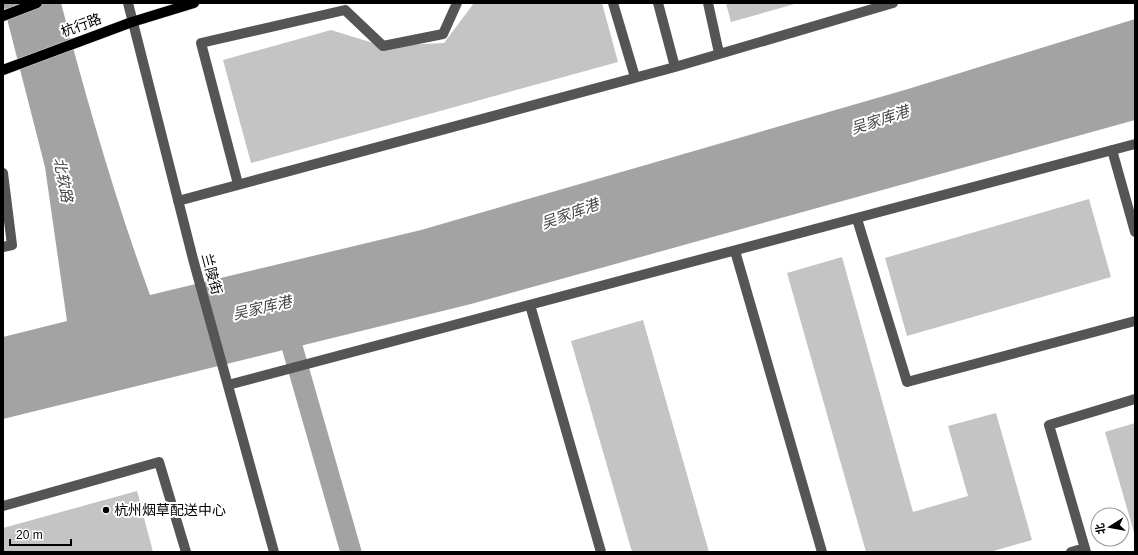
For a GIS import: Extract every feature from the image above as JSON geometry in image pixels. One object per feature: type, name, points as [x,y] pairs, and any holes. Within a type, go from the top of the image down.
[{"type":"main road","points":[[3,16],[38,3]]},
{"type":"main road","name":"杭行路","points":[[5,69],[132,22],[194,3]]},
{"type":"street","name":"兰陵街","points":[[128,3],[193,259],[274,552]]},
{"type":"street","points":[[238,184],[201,43],[345,10],[383,46],[443,34],[457,3]]},
{"type":"street","points":[[613,3],[635,77]]},
{"type":"street","points":[[658,3],[675,67]]},
{"type":"street","points":[[708,3],[719,53]]},
{"type":"street","points":[[178,200],[675,67],[893,3]]},
{"type":"street","points":[[228,385],[1135,144]]},
{"type":"street","points":[[1112,150],[1135,232]]},
{"type":"street","points":[[3,173],[12,245],[3,247]]},
{"type":"street","points":[[857,219],[907,382],[1135,321]]},
{"type":"street","points":[[735,251],[822,552]]},
{"type":"street","points":[[530,305],[601,552]]},
{"type":"street","points":[[1071,552],[1085,550],[1049,425],[1135,399]]},
{"type":"street","points":[[3,506],[159,462],[186,552]]},
{"type":"water","points":[[3,3],[61,3],[102,150],[150,295],[421,230],[908,89],[1135,19],[1135,120],[471,304],[3,419],[3,337],[67,321],[45,167]]},
{"type":"building","points":[[474,3],[602,3],[618,62],[251,163],[223,60],[331,30],[383,46],[444,43]]},
{"type":"building","points":[[726,3],[798,3],[731,22]]},
{"type":"building","points":[[1089,199],[1111,277],[907,336],[885,258]]},
{"type":"building","points":[[842,257],[913,512],[968,496],[948,426],[996,413],[1032,540],[990,552],[866,552],[787,273]]},
{"type":"building","points":[[643,320],[709,552],[632,552],[571,341]]},
{"type":"building","points":[[1135,423],[1135,536],[1130,519],[1130,507],[1127,507],[1105,432]]},
{"type":"building","name":"杭州烟草配送中心","points":[[137,491],[153,552],[3,552],[3,528]]},
{"type":"waterway","points":[[285,322],[351,552]]},
{"type":"place","name":"杭州烟草配送中心","points":[[106,510]]},
{"type":"water label","name":"吴家库港","points":[[880,120]]},
{"type":"water label","name":"北软路","points":[[63,180]]},
{"type":"water label","name":"吴家库港","points":[[570,214]]},
{"type":"water label","name":"吴家库港","points":[[262,308]]}]
